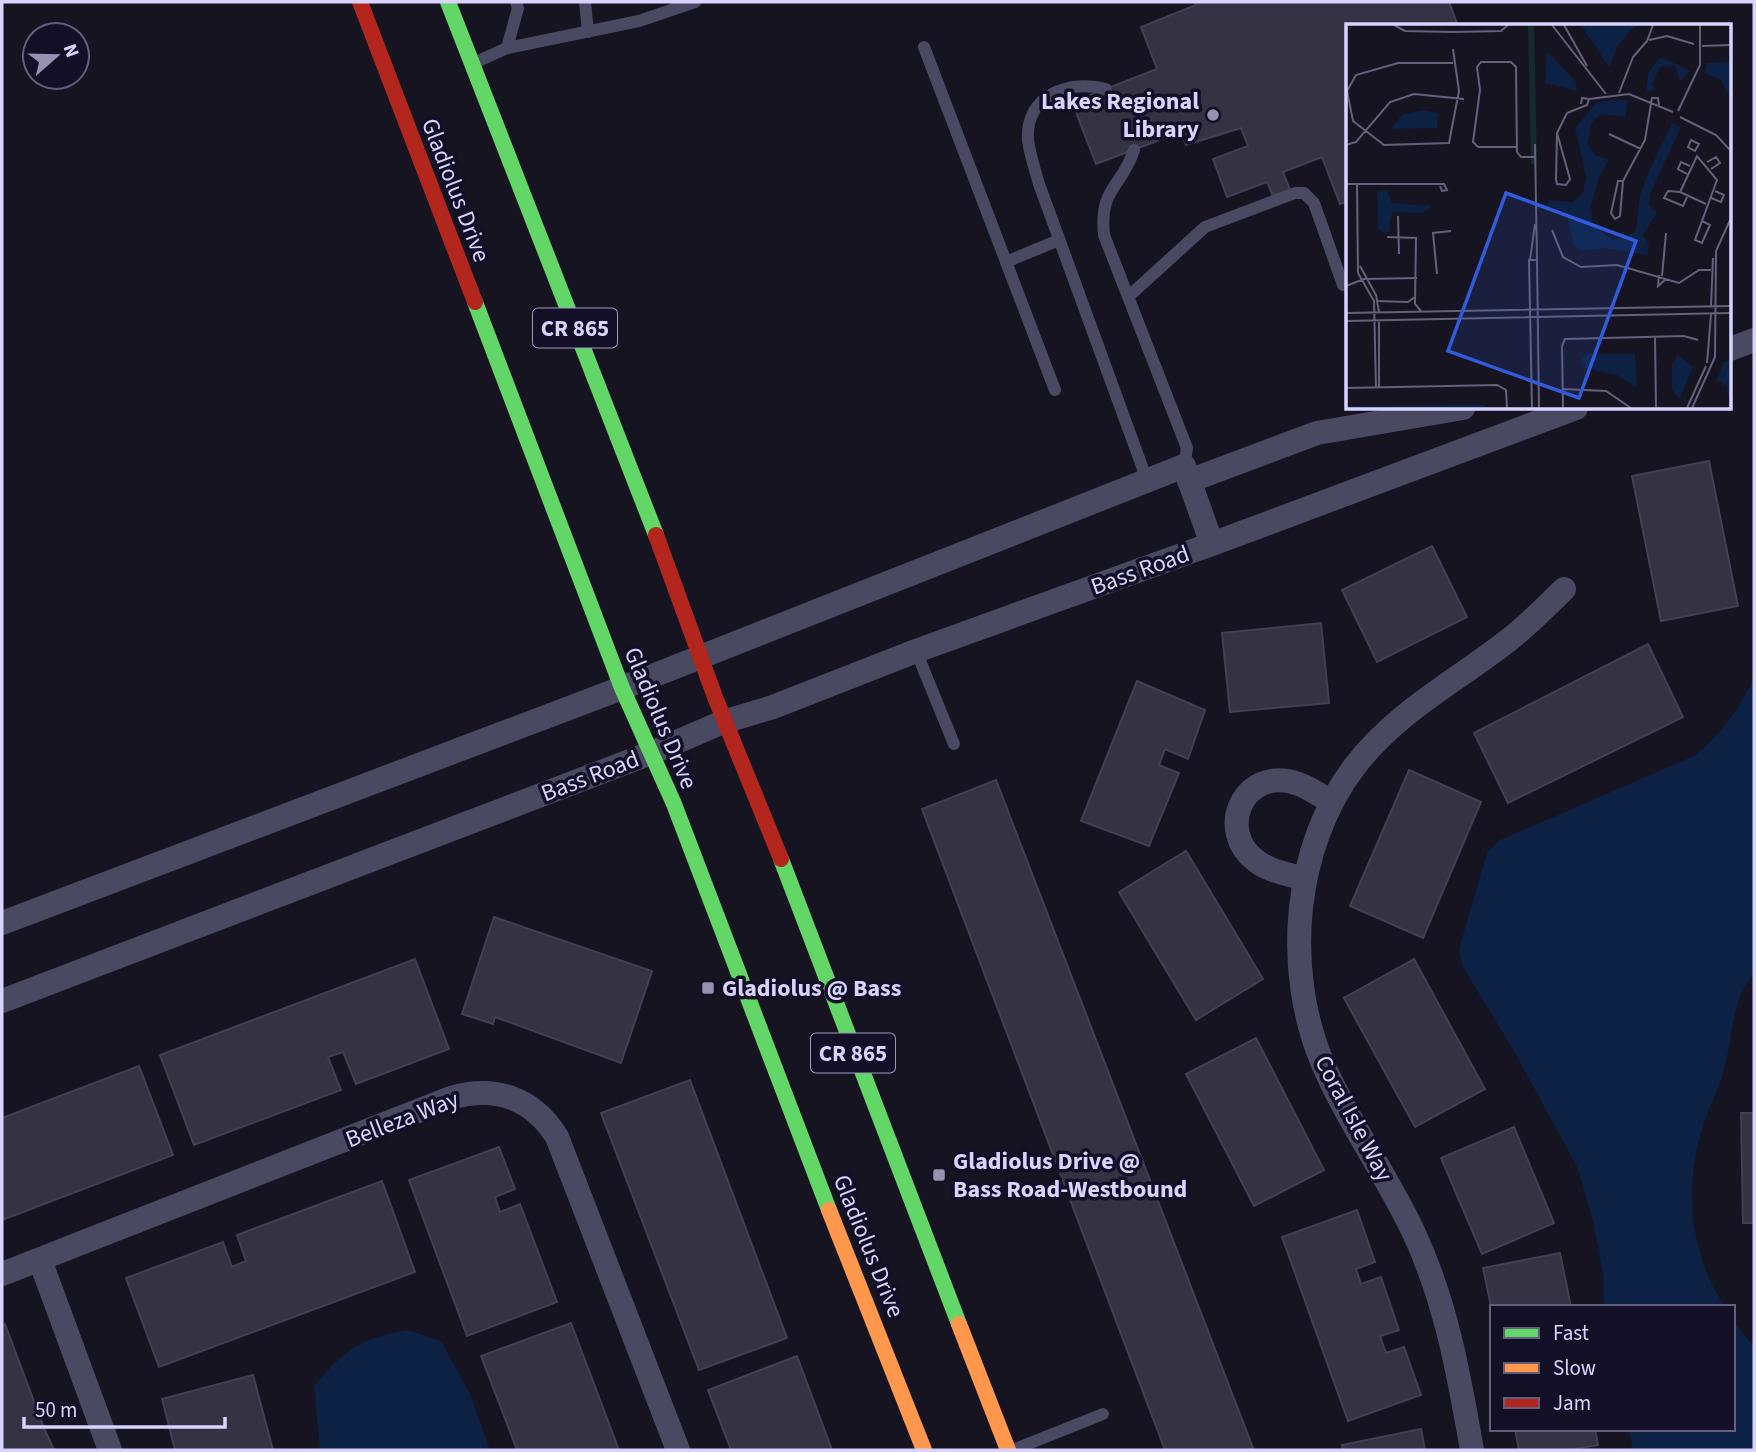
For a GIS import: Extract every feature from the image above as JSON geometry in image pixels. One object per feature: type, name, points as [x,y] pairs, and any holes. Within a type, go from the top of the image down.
[{"type":"main road","name":"Gladiolus Drive","points":[[359,2],[622,688],[674,804],[769,1058],[924,1450]]},
{"type":"main road","name":"CR 865","points":[[448,2],[686,612],[698,655],[723,722],[750,779],[1010,1450]]},
{"type":"street","points":[[1732,348],[1754,340]]},
{"type":"street","points":[[2,923],[622,688],[698,655],[1147,480],[1186,473],[1317,433],[1451,410]]},
{"type":"street","points":[[1212,544],[1571,410]]},
{"type":"street","name":"Bass Road","points":[[2,1001],[651,753],[723,722],[773,707],[916,651],[1212,544],[1186,473]]},
{"type":"street","name":"Coral Isle Way","points":[[1472,1450],[1454,1349],[1437,1290],[1413,1231],[1336,1091],[1312,1035],[1305,1007],[1300,944],[1304,879],[1316,837],[1331,802],[1356,765],[1401,718],[1508,640],[1564,589]]},
{"type":"street","points":[[1304,879],[1255,860],[1244,848],[1240,837],[1237,808],[1252,791],[1275,781],[1299,785],[1331,802]]},
{"type":"street","name":"Belleza Way","points":[[2,1274],[451,1098],[485,1092],[504,1095],[535,1110],[557,1137],[678,1450]]},
{"type":"street","points":[[40,1260],[110,1450]]},
{"type":"lane","points":[[507,48],[518,8],[516,2]]},
{"type":"lane","points":[[585,2],[588,32]]},
{"type":"lane","points":[[472,64],[507,48],[639,21],[695,2]]},
{"type":"lane","points":[[924,47],[1055,390]]},
{"type":"lane","points":[[1106,89],[1087,83],[1069,85],[1052,92],[1039,104],[1031,121],[1028,138],[1031,156],[1059,240],[1147,480]]},
{"type":"lane","points":[[1134,150],[1130,164],[1105,199],[1102,215],[1104,235],[1187,448],[1186,473]]},
{"type":"lane","points":[[1128,297],[1205,227],[1295,193],[1304,193],[1314,203],[1343,285]]},
{"type":"lane","points":[[1006,262],[1059,240]]},
{"type":"lane","points":[[916,651],[954,744]]},
{"type":"lane","points":[[1010,1450],[1102,1414]]},
{"type":"water","points":[[1754,677],[1754,974],[1746,984],[1737,1006],[1724,1070],[1703,1126],[1693,1172],[1692,1196],[1697,1242],[1713,1286],[1724,1305],[1604,1305],[1603,1275],[1593,1220],[1577,1167],[1514,1051],[1463,967],[1459,949],[1487,853],[1498,841],[1696,755],[1730,719]]},
{"type":"water","points":[[1735,1323],[1754,1347],[1754,1450],[1633,1450],[1629,1431],[1735,1431]]},
{"type":"water","points":[[408,1330],[441,1341],[470,1394],[490,1450],[320,1450],[314,1386],[335,1363],[355,1347],[378,1337]]},
{"type":"building","name":"Lakes Regional Library","points":[[1195,2],[1449,2],[1457,24],[1346,24],[1346,202],[1340,204],[1322,157],[1283,172],[1290,190],[1273,196],[1267,182],[1227,197],[1213,159],[1248,146],[1241,128],[1186,145],[1181,132],[1096,164],[1072,102],[1157,69],[1141,27],[1196,5]]},
{"type":"building","points":[[1709,461],[1738,606],[1661,621],[1632,476]]},
{"type":"building","points":[[1432,546],[1467,617],[1377,662],[1342,590]]},
{"type":"building","points":[[1321,623],[1329,703],[1230,712],[1222,633]]},
{"type":"building","points":[[1648,644],[1683,717],[1508,803],[1474,733]]},
{"type":"building","points":[[1137,681],[1205,710],[1188,759],[1165,749],[1159,765],[1179,773],[1149,846],[1081,821]]},
{"type":"building","points":[[1409,770],[1481,802],[1423,938],[1350,906]]},
{"type":"building","points":[[996,780],[1253,1448],[1248,1450],[1165,1450],[922,809]]},
{"type":"building","points":[[1186,851],[1263,979],[1196,1020],[1119,892]]},
{"type":"building","points":[[494,917],[652,971],[621,1063],[495,1017],[493,1024],[462,1014]]},
{"type":"building","points":[[415,959],[449,1049],[356,1084],[343,1052],[328,1057],[341,1090],[194,1145],[160,1055]]},
{"type":"building","points":[[1414,959],[1485,1089],[1415,1127],[1344,998]]},
{"type":"building","points":[[1256,1038],[1324,1170],[1254,1206],[1186,1074]]},
{"type":"building","points":[[139,1066],[173,1155],[2,1220],[2,1118]]},
{"type":"building","points":[[690,1080],[787,1338],[699,1370],[601,1113]]},
{"type":"building","points":[[1741,1113],[1754,1113],[1754,1223],[1743,1223]]},
{"type":"building","points":[[1514,1127],[1554,1223],[1482,1254],[1441,1158]]},
{"type":"building","points":[[499,1147],[515,1189],[495,1197],[500,1212],[520,1204],[557,1302],[467,1336],[409,1180]]},
{"type":"building","points":[[382,1181],[415,1272],[159,1367],[126,1278],[223,1242],[232,1267],[246,1261],[237,1235]]},
{"type":"building","points":[[1357,1210],[1375,1262],[1356,1269],[1361,1284],[1381,1277],[1399,1330],[1380,1336],[1386,1353],[1404,1347],[1421,1395],[1348,1421],[1282,1237]]},
{"type":"building","points":[[1560,1253],[1571,1305],[1491,1305],[1483,1268]]},
{"type":"building","points":[[571,1323],[619,1450],[517,1450],[481,1356]]},
{"type":"building","points":[[5,1324],[54,1450],[2,1450],[2,1326]]},
{"type":"building","points":[[797,1356],[832,1450],[731,1450],[708,1390]]},
{"type":"building","points":[[253,1375],[273,1450],[175,1450],[162,1399]]},
{"type":"building","points":[[1421,1429],[1425,1450],[1343,1450],[1342,1445]]},
{"type":"building","points":[[1515,1431],[1595,1431],[1598,1445],[1569,1450],[1519,1450]]},
{"type":"traffic: fast","points":[[448,2],[656,535]]},
{"type":"traffic: fast","points":[[475,302],[622,688],[674,804],[829,1210]]},
{"type":"traffic: fast","points":[[781,859],[959,1324]]},
{"type":"traffic: slow","points":[[829,1210],[924,1450]]},
{"type":"traffic: slow","points":[[959,1324],[1008,1450]]},
{"type":"traffic: jam","points":[[360,2],[475,302]]},
{"type":"traffic: jam","points":[[656,535],[715,697],[781,859]]},
{"type":"place","name":"Lakes Regional Library","points":[[1213,115]]},
{"type":"place","name":"Gladiolus @ Bass","points":[[708,988]]},
{"type":"place","name":"Gladiolus Drive @ Bass Road-Westbound","points":[[939,1175]]}]
